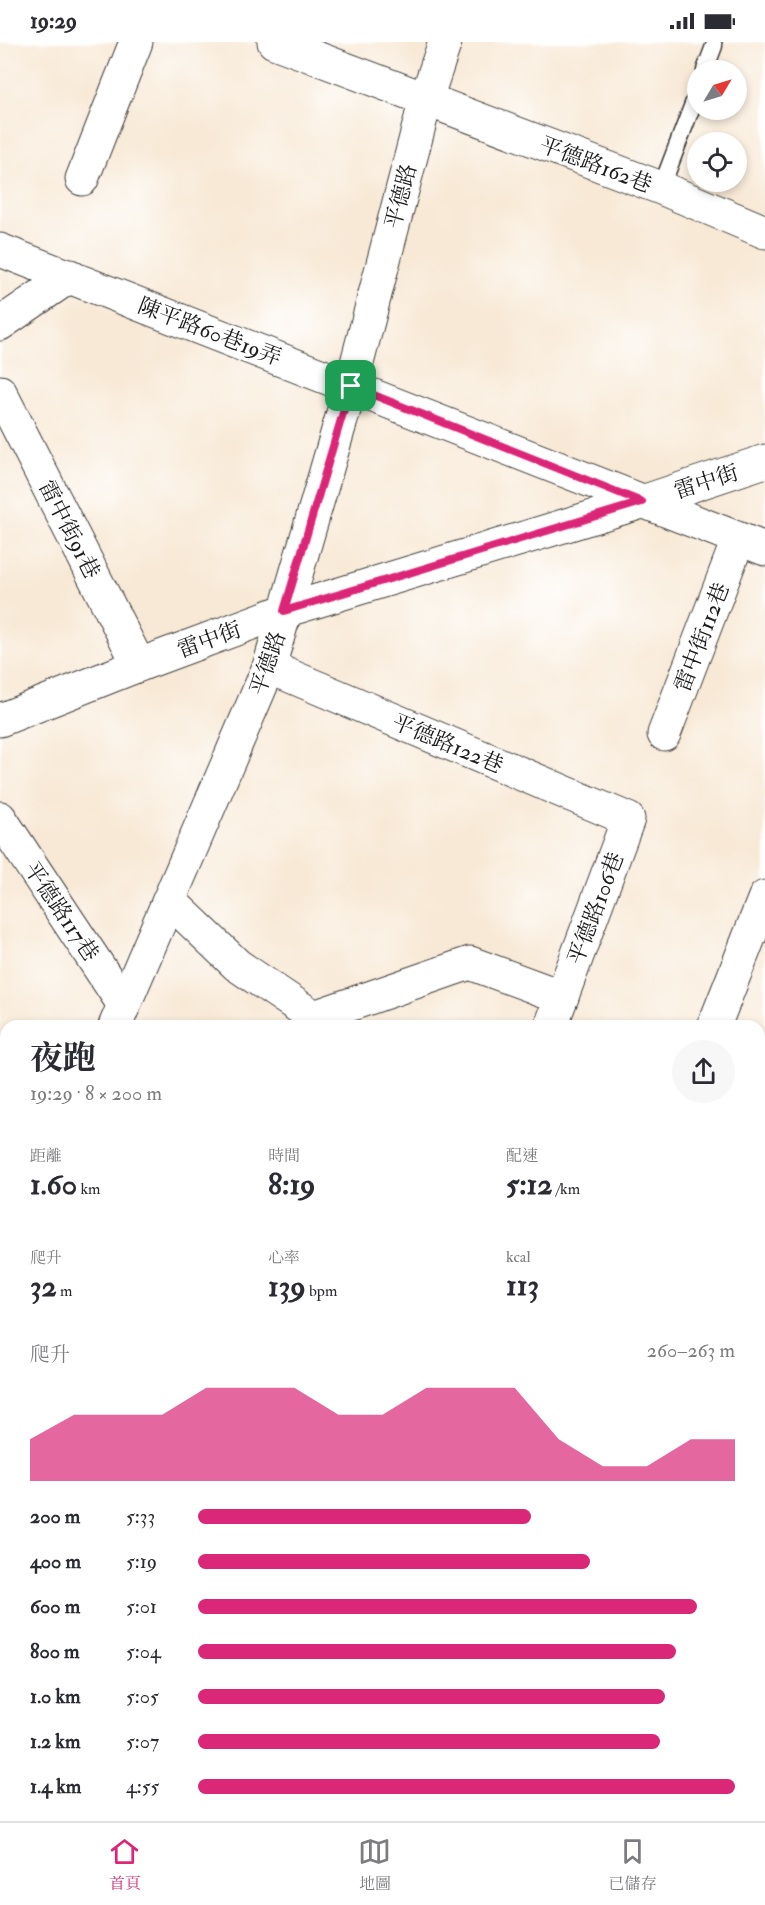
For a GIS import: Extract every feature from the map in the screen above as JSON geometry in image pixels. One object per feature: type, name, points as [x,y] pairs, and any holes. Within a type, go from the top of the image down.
[{"type":"street","points":[[82,179],[136,42]]},
{"type":"street","name":"平德路162巷","points":[[274,42],[661,188],[765,232]]},
{"type":"street","name":"平德路","points":[[120,1016],[268,667],[351,386],[426,99],[445,42]]},
{"type":"street","name":"陳平路60巷19弄","points":[[0,250],[642,502]]},
{"type":"street","points":[[0,324],[70,276]]},
{"type":"street","name":"雷中街91巷","points":[[0,392],[139,665]]},
{"type":"street","name":"雷中街","points":[[0,720],[284,611],[642,502],[765,461]]},
{"type":"street","name":"雷中街112巷","points":[[642,502],[752,545],[664,734]]},
{"type":"street","name":"平德路122巷","points":[[268,667],[628,819]]},
{"type":"street","name":"平德路117巷","points":[[0,818],[120,1016]]},
{"type":"street","name":"平德路106巷","points":[[169,900],[237,965],[314,1017],[470,963],[556,1011],[628,819]]},
{"type":"street","points":[[716,1020],[765,897]]},
{"type":"lane","points":[[709,60],[714,46]]},
{"type":"lane","points":[[661,188],[687,120]]},
{"type":"route","points":[[351,386],[424,415],[642,502],[284,611],[351,386]]}]
